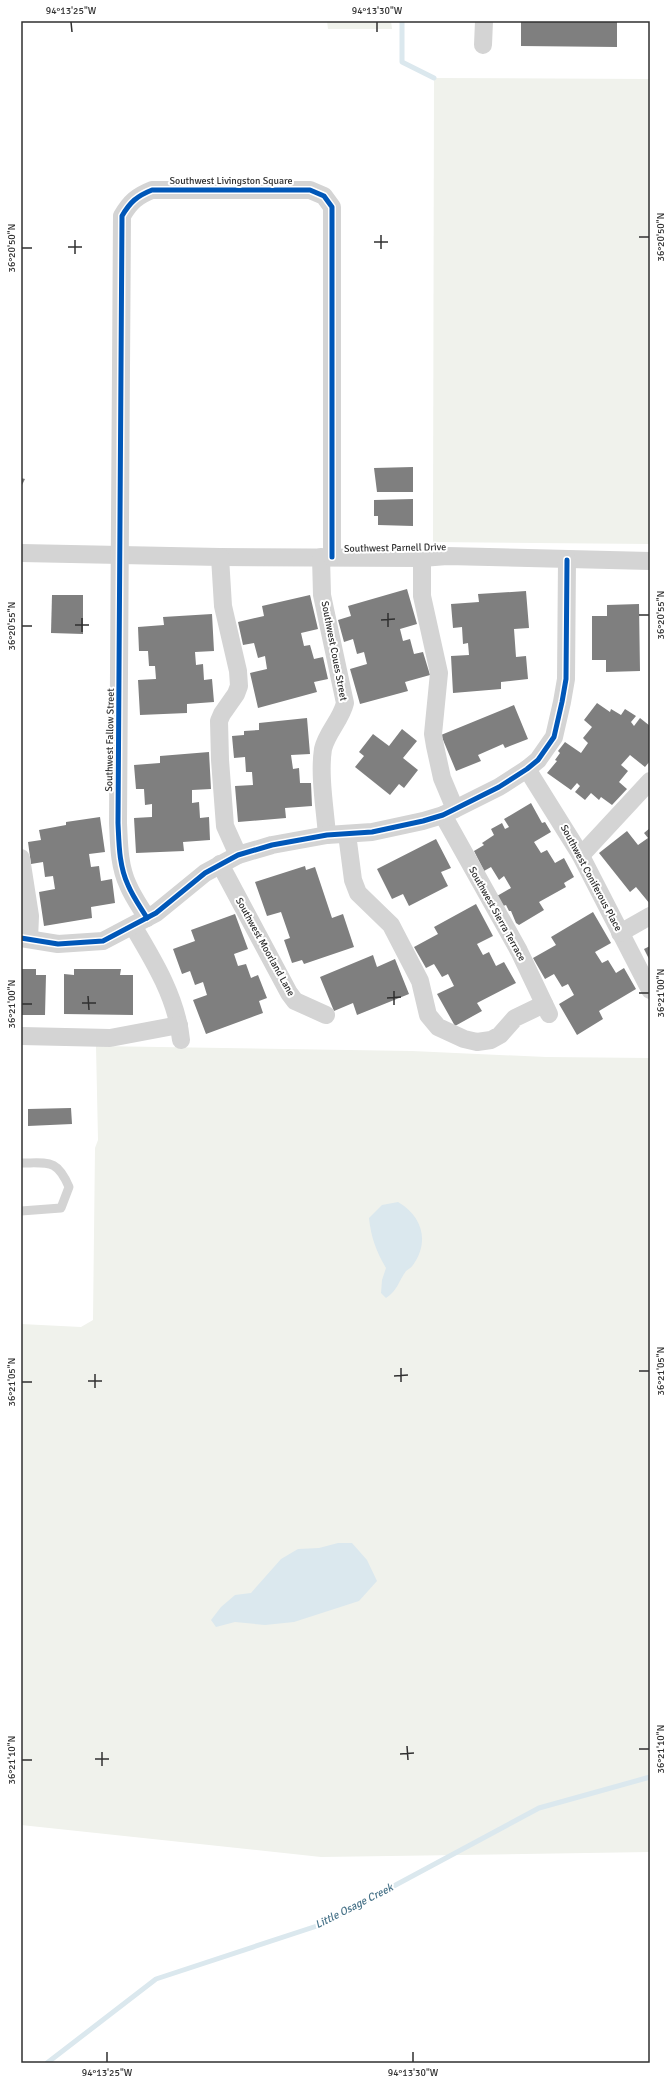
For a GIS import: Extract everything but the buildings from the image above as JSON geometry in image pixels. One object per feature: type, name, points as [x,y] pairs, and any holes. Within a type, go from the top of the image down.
[{"type":"street","points":[[483,45],[484,21]]},
{"type":"street","name":"Southwest Livingston Square","points":[[120,554],[122,216],[129,204],[140,195],[152,190],[310,190],[324,196],[332,207],[333,225],[326,557]]},
{"type":"street","name":"Southwest Parnell Drive","points":[[21,553],[220,557],[422,558],[447,556],[650,561]]},
{"type":"street","name":"Southwest Fallow Street","points":[[21,1036],[110,1038],[180,1032],[176,1012],[152,959],[128,885],[119,850],[120,554]]},
{"type":"street","points":[[220,557],[223,606],[238,671],[239,686],[236,694],[222,714],[220,721],[220,760],[225,826],[238,856]]},
{"type":"street","name":"Southwest Coues Street","points":[[326,557],[322,595],[345,702],[342,714],[323,749],[322,770],[327,835]]},
{"type":"street","name":"Southwest Sierra Terrace","points":[[347,834],[353,880],[358,893],[391,925],[420,981],[428,1016],[438,1027],[464,1039],[477,1042],[491,1040],[500,1035],[515,1018],[547,1009],[449,812],[435,746],[434,734],[439,673],[422,596],[422,558]]},
{"type":"street","points":[[21,858],[30,916],[25,939],[58,944],[103,941],[140,922],[183,892],[205,873],[238,856],[272,844],[327,835],[372,832],[449,812],[499,788],[528,769],[538,760],[554,737],[566,679],[567,560]]},
{"type":"street","name":"Southwest Coniferous Place","points":[[528,769],[580,854],[650,990]]},
{"type":"street","points":[[580,854],[586,850],[650,781]]},
{"type":"street","name":"Southwest Moorland Lane","points":[[220,864],[289,993],[295,1001],[326,1014]]},
{"type":"street","points":[[620,933],[650,916]]},
{"type":"lane","points":[[21,1163],[48,1163],[62,1171],[69,1187],[61,1208],[21,1211]]},
{"type":"shaded area","points":[[327,21],[391,21],[392,29],[328,29]]},
{"type":"shaded area","points":[[434,78],[650,79],[650,544],[433,542]]},
{"type":"shaded area","points":[[96,1046],[412,1051],[546,1057],[650,1058],[650,1852],[321,1857],[21,1825],[21,1324],[81,1327],[93,1320],[95,1148],[98,1140]]},
{"type":"shaded area","points":[[398,1202],[413,1214],[418,1222],[422,1238],[421,1247],[413,1265],[406,1271],[398,1286],[386,1298],[381,1293],[382,1280],[386,1268],[374,1244],[369,1218],[382,1205]]},
{"type":"shaded area","points":[[338,1543],[352,1543],[367,1560],[377,1581],[359,1601],[294,1622],[265,1625],[235,1622],[216,1627],[211,1620],[221,1607],[235,1595],[251,1593],[281,1559],[298,1549],[319,1548]]},
{"type":"waterway","points":[[402,21],[402,62],[434,78]]},
{"type":"waterway","name":"Little Osage Creek","points":[[47,2063],[156,1979],[323,1924],[539,1808],[650,1777]]},
{"type":"cycle path","points":[[147,918],[132,894],[125,878],[120,855],[118,823],[122,216],[131,203],[142,195],[152,190],[310,190],[324,196],[332,207],[332,557]]},
{"type":"cycle path","points":[[21,938],[58,944],[103,941],[156,913],[205,873],[238,855],[272,845],[327,835],[372,832],[423,821],[443,815],[499,787],[527,769],[538,760],[554,737],[562,702],[566,679],[567,560]]}]
